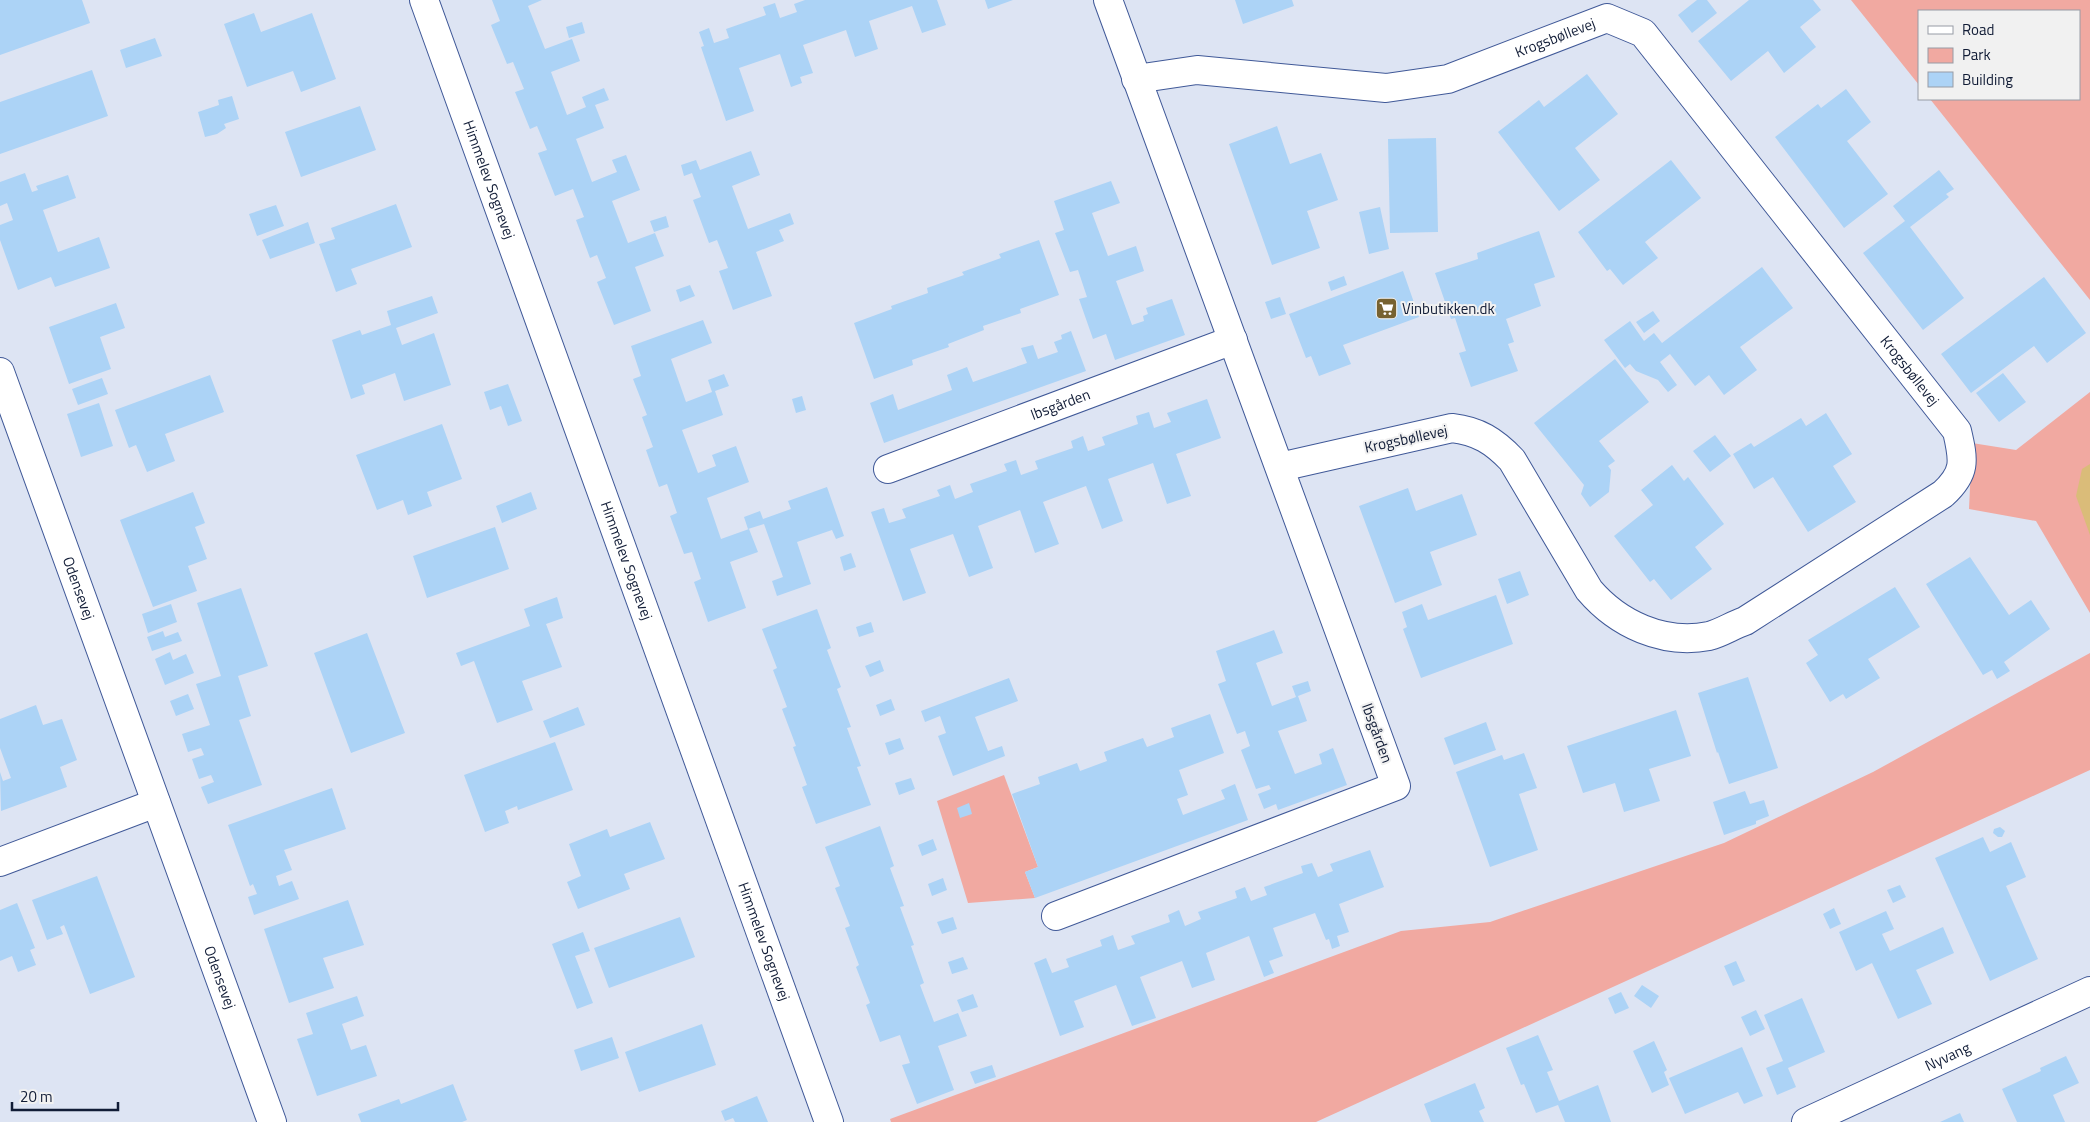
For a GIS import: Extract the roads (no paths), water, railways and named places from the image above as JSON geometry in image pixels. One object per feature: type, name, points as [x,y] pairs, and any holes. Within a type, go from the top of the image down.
[{"type":"street","name":"Himmelev Sognevej","points":[[424,0],[829,1122]]},
{"type":"street","name":"Ibsgården","points":[[1056,916],[1396,786],[1108,0]]},
{"type":"street","name":"Krogsbøllevej","points":[[1136,79],[1197,70],[1386,88],[1448,79],[1608,18],[1644,33],[1958,431],[1962,451],[1962,468],[1955,482],[1943,494],[1745,621],[1710,636],[1678,638],[1637,628],[1604,607],[1589,590],[1512,460],[1484,436],[1468,430],[1452,428],[1280,467]]},
{"type":"street","name":"Ibsgården","points":[[888,469],[1233,340]]},
{"type":"street","name":"Odensevej","points":[[0,372],[272,1122]]},
{"type":"street","points":[[0,862],[156,803]]},
{"type":"street","name":"Nyvang","points":[[1806,1122],[2090,991]]},
{"type":"place","name":"Vinbutikken.dk","points":[[1386,309]]}]
